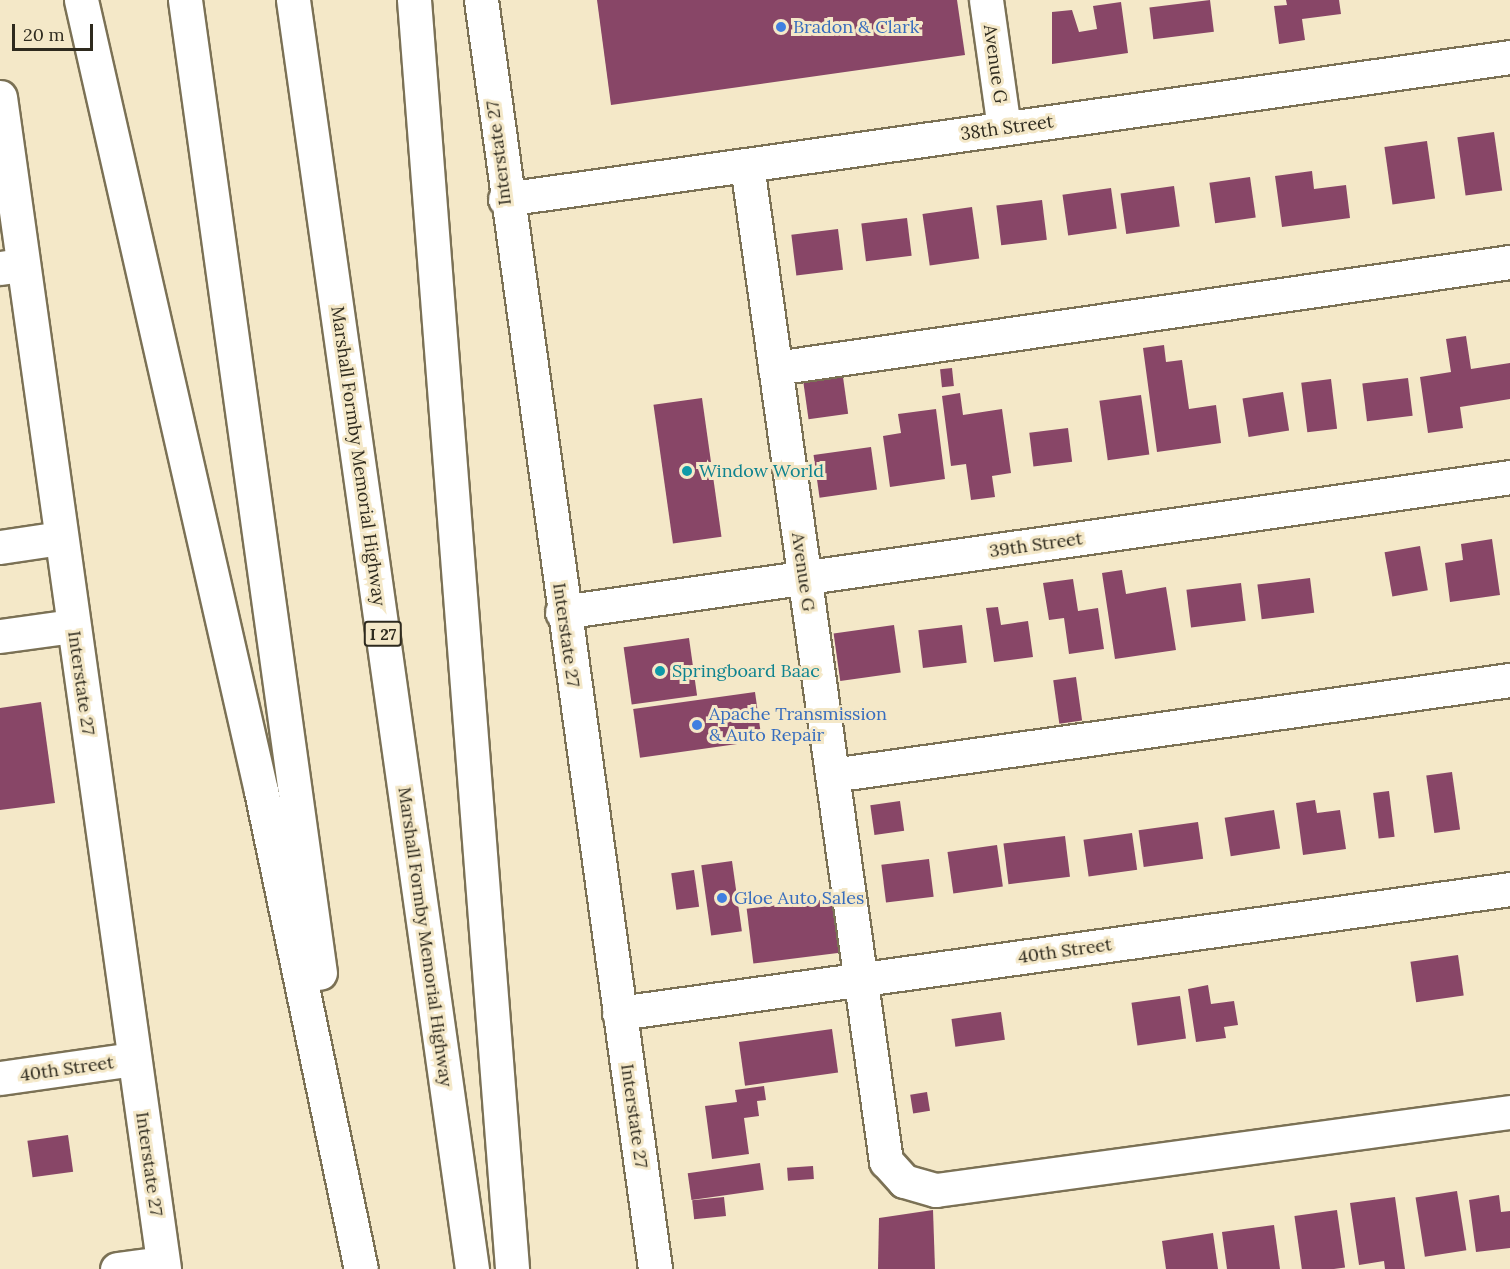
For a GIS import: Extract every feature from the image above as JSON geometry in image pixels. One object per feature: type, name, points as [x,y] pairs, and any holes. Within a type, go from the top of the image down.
[{"type":"main road","points":[[81,0],[261,791],[361,1269]]},
{"type":"main road","points":[[185,0],[361,1269]]},
{"type":"main road","name":"Marshall Formby Memorial Highway","points":[[293,0],[472,1269]]},
{"type":"main road","points":[[414,0],[512,1269]]},
{"type":"main road","name":"Interstate 27","points":[[481,0],[505,199],[655,1269]]},
{"type":"main road","name":"Avenue G","points":[[986,0],[1004,128]]},
{"type":"main road","name":"38th Street","points":[[505,199],[1510,57]]},
{"type":"main road","name":"Interstate 27","points":[[0,97],[11,267],[60,538],[164,1266]]},
{"type":"main road","name":"Avenue G","points":[[747,165],[803,578],[863,978],[886,1161],[904,1181],[936,1190],[1510,1112]]},
{"type":"main road","points":[[775,368],[1510,262]]},
{"type":"main road","name":"39th Street","points":[[562,612],[1510,477]]},
{"type":"main road","points":[[0,547],[60,538]]},
{"type":"main road","points":[[0,636],[73,626]]},
{"type":"main road","points":[[832,775],[1510,680]]},
{"type":"main road","name":"40th Street","points":[[619,1013],[1510,889]]},
{"type":"main road","name":"40th Street","points":[[0,1078],[134,1059]]},
{"type":"main road","points":[[117,1269],[164,1266]]},
{"type":"building","name":"Bradon & Clark","points":[[597,0],[957,0],[965,55],[611,105]]},
{"type":"building","points":[[1210,0],[1214,32],[1153,39],[1149,7]]},
{"type":"building","points":[[1286,0],[1339,0],[1341,14],[1302,19],[1305,40],[1279,44],[1274,6],[1287,5]]},
{"type":"building","points":[[1121,2],[1128,53],[1052,64],[1052,12],[1072,10],[1079,32],[1097,29],[1093,6]]},
{"type":"building","points":[[1494,132],[1502,190],[1466,196],[1457,137]]},
{"type":"building","points":[[1427,141],[1435,198],[1392,204],[1384,147]]},
{"type":"building","points":[[1312,171],[1314,189],[1346,185],[1350,218],[1282,227],[1275,176]]},
{"type":"building","points":[[1250,177],[1256,218],[1215,223],[1209,183]]},
{"type":"building","points":[[1174,186],[1180,227],[1126,234],[1121,194]]},
{"type":"building","points":[[1111,188],[1117,229],[1068,235],[1062,195]]},
{"type":"building","points":[[1042,200],[1047,240],[1001,245],[996,206]]},
{"type":"building","points":[[972,207],[979,258],[930,265],[922,214]]},
{"type":"building","points":[[907,218],[912,256],[866,261],[861,224]]},
{"type":"building","points":[[838,229],[843,270],[796,275],[791,235]]},
{"type":"building","points":[[1466,336],[1471,369],[1510,363],[1510,399],[1460,407],[1463,428],[1428,433],[1420,377],[1451,372],[1446,339]]},
{"type":"building","points":[[1164,345],[1166,362],[1182,360],[1189,409],[1216,405],[1221,443],[1157,452],[1143,348]]},
{"type":"building","points":[[952,368],[954,386],[942,387],[940,369]]},
{"type":"building","points":[[843,377],[848,414],[809,419],[803,383]]},
{"type":"building","points":[[1408,378],[1413,416],[1367,421],[1362,384]]},
{"type":"building","points":[[1331,379],[1337,429],[1307,432],[1301,383]]},
{"type":"building","points":[[1283,392],[1289,431],[1249,437],[1243,398]]},
{"type":"building","points":[[960,393],[963,415],[1002,409],[1011,473],[992,476],[995,497],[971,500],[966,464],[951,466],[942,396]]},
{"type":"building","points":[[1141,395],[1149,454],[1108,460],[1099,401]]},
{"type":"building","name":"Window World","points":[[702,398],[721,537],[673,543],[653,405]]},
{"type":"building","points":[[936,409],[945,479],[890,487],[883,436],[901,433],[898,414]]},
{"type":"building","points":[[1068,428],[1072,462],[1033,466],[1029,433]]},
{"type":"building","points":[[871,447],[877,490],[820,498],[814,455]]},
{"type":"building","points":[[1492,539],[1500,595],[1450,602],[1445,563],[1463,560],[1461,544]]},
{"type":"building","points":[[1420,546],[1428,590],[1392,597],[1385,552]]},
{"type":"building","points":[[1122,570],[1126,594],[1166,587],[1176,650],[1115,659],[1102,573]]},
{"type":"building","points":[[1310,578],[1314,613],[1262,619],[1257,584]]},
{"type":"building","points":[[1073,579],[1078,611],[1098,608],[1104,649],[1069,654],[1064,618],[1049,620],[1043,583]]},
{"type":"building","points":[[1241,583],[1246,621],[1191,627],[1186,590]]},
{"type":"building","points":[[998,607],[1001,625],[1028,621],[1033,657],[994,662],[986,608]]},
{"type":"building","points":[[894,625],[901,673],[840,681],[834,633]]},
{"type":"building","points":[[962,625],[967,663],[923,668],[918,630]]},
{"type":"building","name":"Springboard Baac","points":[[689,638],[697,695],[632,705],[624,647]]},
{"type":"building","points":[[1076,677],[1082,721],[1059,724],[1053,680]]},
{"type":"building","name":"Apache Transmission & Auto Repair","points":[[755,692],[762,741],[640,758],[633,709]]},
{"type":"building","points":[[41,702],[55,803],[0,810],[0,708]]},
{"type":"building","points":[[1452,772],[1460,829],[1434,833],[1426,776]]},
{"type":"building","points":[[1389,791],[1395,837],[1379,839],[1373,793]]},
{"type":"building","points":[[1315,800],[1317,813],[1340,810],[1346,849],[1303,855],[1296,803]]},
{"type":"building","points":[[900,801],[904,831],[874,835],[870,805]]},
{"type":"building","points":[[1274,810],[1280,849],[1231,856],[1225,818]]},
{"type":"building","points":[[1198,822],[1203,859],[1144,867],[1139,830]]},
{"type":"building","points":[[1132,833],[1137,870],[1089,876],[1083,840]]},
{"type":"building","points":[[1065,836],[1070,877],[1008,884],[1003,844]]},
{"type":"building","points":[[997,845],[1003,887],[953,894],[947,852]]},
{"type":"building","points":[[929,859],[934,897],[886,903],[881,865]]},
{"type":"building","name":"Gloe Auto Sales","points":[[732,861],[742,931],[711,936],[701,865]]},
{"type":"building","points":[[694,870],[699,907],[676,910],[671,873]]},
{"type":"building","points":[[835,898],[842,953],[753,963],[747,909]]},
{"type":"building","points":[[1458,955],[1464,996],[1416,1002],[1410,962]]},
{"type":"building","points":[[1208,985],[1211,1004],[1234,1001],[1238,1025],[1224,1027],[1226,1038],[1196,1042],[1188,989]]},
{"type":"building","points":[[1180,996],[1186,1039],[1137,1045],[1131,1003]]},
{"type":"building","points":[[1001,1012],[1005,1040],[955,1047],[951,1019]]},
{"type":"building","points":[[832,1029],[838,1073],[745,1086],[739,1042]]},
{"type":"building","points":[[764,1086],[766,1100],[757,1101],[759,1116],[744,1118],[749,1154],[712,1159],[705,1106],[737,1102],[735,1090]]},
{"type":"building","points":[[927,1092],[930,1111],[913,1113],[910,1095]]},
{"type":"building","points":[[68,1135],[73,1172],[33,1177],[27,1141]]},
{"type":"building","points":[[760,1163],[764,1190],[691,1200],[688,1173]]},
{"type":"building","points":[[813,1166],[814,1179],[788,1181],[787,1168]]},
{"type":"building","points":[[1457,1191],[1466,1250],[1425,1257],[1416,1198]]},
{"type":"building","points":[[1499,1195],[1501,1212],[1510,1211],[1510,1248],[1476,1252],[1469,1200]]},
{"type":"building","points":[[724,1197],[726,1216],[694,1219],[692,1200]]},
{"type":"building","points":[[1395,1197],[1405,1269],[1385,1269],[1384,1261],[1359,1265],[1350,1203]]},
{"type":"building","points":[[933,1210],[935,1269],[878,1269],[879,1218]]},
{"type":"building","points":[[1337,1210],[1345,1267],[1302,1269],[1294,1216]]},
{"type":"building","points":[[1274,1225],[1280,1269],[1227,1269],[1222,1232]]},
{"type":"building","points":[[1213,1233],[1218,1269],[1166,1269],[1162,1241]]},
{"type":"place","name":"Bradon & Clark","points":[[781,27]]},
{"type":"place","name":"Window World","points":[[687,471]]},
{"type":"place","name":"Springboard Baac","points":[[660,671]]},
{"type":"place","name":"Apache Transmission & Auto Repair","points":[[697,725]]},
{"type":"place","name":"Gloe Auto Sales","points":[[722,898]]}]
